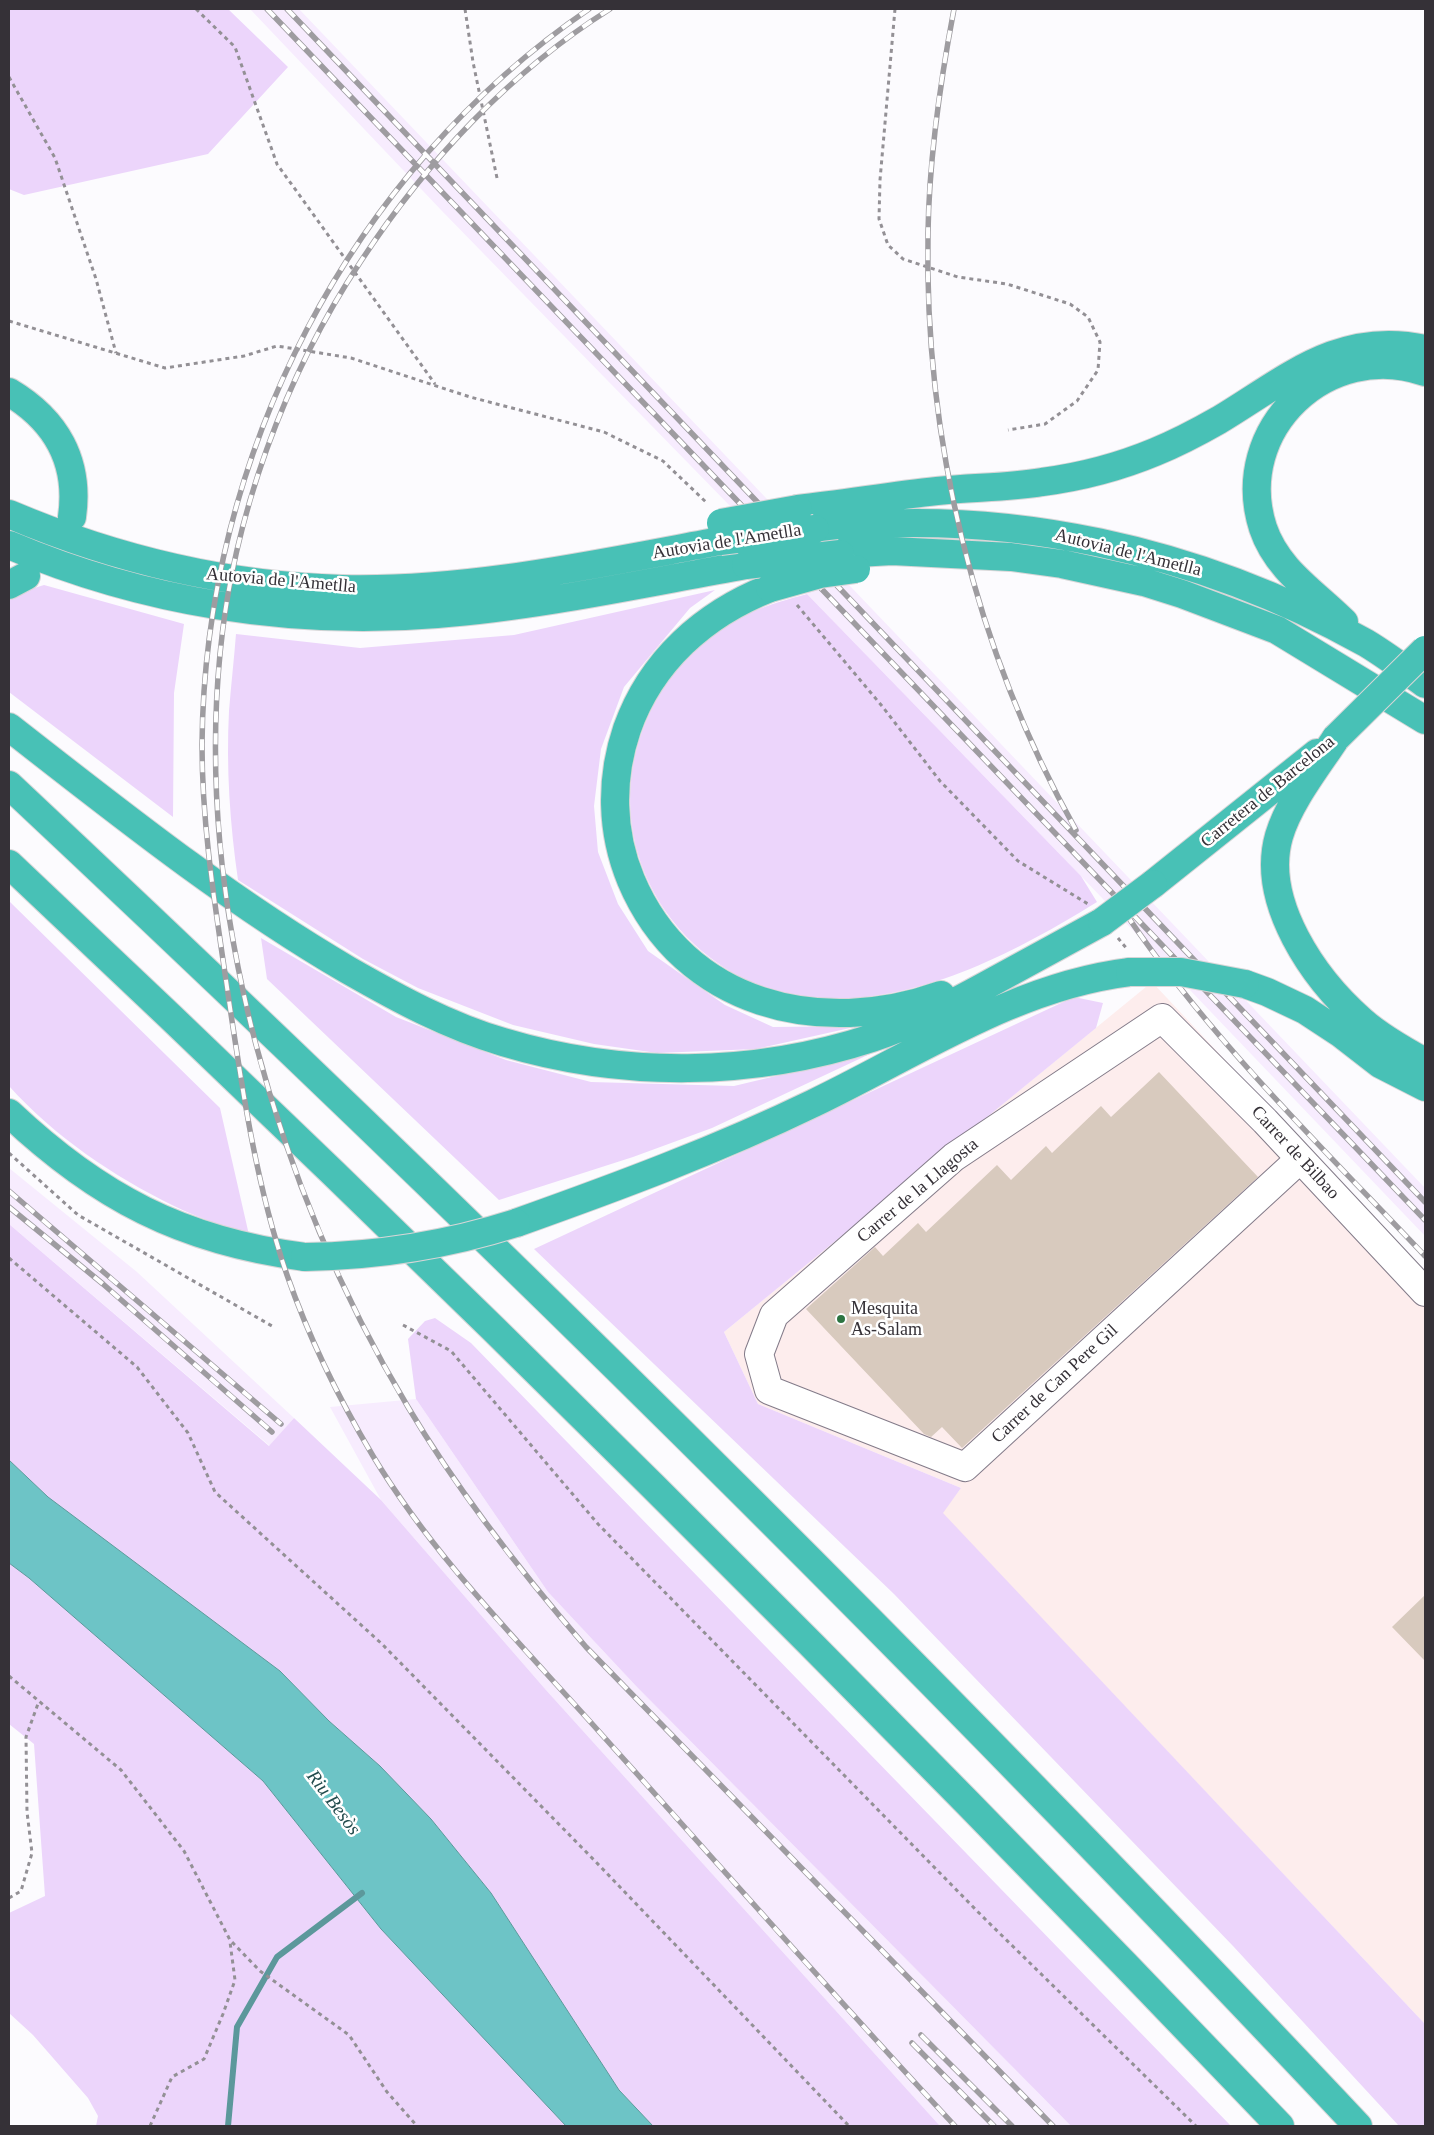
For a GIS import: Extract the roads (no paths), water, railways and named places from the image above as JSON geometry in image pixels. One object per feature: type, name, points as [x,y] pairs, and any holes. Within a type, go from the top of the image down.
[{"type":"highway","points":[[806,519],[937,491],[1041,483],[1098,471],[1145,456],[1184,439],[1219,420],[1288,376],[1333,354],[1358,347],[1381,344],[1406,345],[1425,349]]},
{"type":"highway","points":[[1366,644],[1281,563],[1263,527],[1258,506],[1257,485],[1260,464],[1268,440],[1280,419],[1294,401],[1311,386],[1328,376],[1347,369],[1367,365],[1405,366],[1425,372]]},
{"type":"highway","points":[[9,392],[45,421],[60,442],[70,466],[74,482],[72,517]]},
{"type":"highway","name":"Autovia de l'Ametlla","points":[[9,514],[76,541],[161,566],[249,582],[342,589],[419,587],[535,574],[589,565],[713,524],[806,519],[855,524],[936,524],[1005,527],[1080,539],[1154,556],[1222,578],[1281,602],[1366,644],[1425,684]]},
{"type":"highway","points":[[9,545],[91,575],[160,594],[242,609],[321,616],[399,617],[488,608],[746,566],[953,553],[1011,557],[1062,564],[1144,582],[1182,594],[1276,630],[1425,720]]},
{"type":"highway","points":[[848,561],[820,574],[770,588],[746,598],[723,611],[676,648],[659,668],[646,688],[634,710],[627,729],[618,761],[615,783],[616,828],[626,869],[635,890],[654,922],[671,944],[688,960],[724,986],[742,995],[777,1007],[816,1013],[865,1012],[888,1009],[935,998],[1027,963]]},
{"type":"highway","name":"Carretera de Barcelona","points":[[1105,922],[1336,738],[1425,650]]},
{"type":"highway","points":[[9,726],[170,849],[258,913],[324,956],[406,1004],[502,1042],[544,1053],[613,1065],[679,1068],[748,1066],[807,1057],[875,1038],[911,1024],[1105,922]]},
{"type":"highway","points":[[1336,738],[1286,819],[1279,836],[1276,853],[1277,888],[1289,925],[1299,945],[1328,986],[1363,1022],[1407,1053],[1425,1062]]},
{"type":"highway","points":[[9,785],[376,1134],[591,1342],[749,1499],[1048,1802],[1358,2126]]},
{"type":"highway","points":[[9,864],[235,1077],[587,1420],[978,1812],[1280,2126]]},
{"type":"highway","points":[[970,1024],[1105,922]]},
{"type":"highway","points":[[9,1112],[69,1165],[112,1194],[153,1215],[198,1234],[269,1252],[305,1257],[394,1252],[444,1244],[516,1223],[618,1187],[731,1142],[815,1103],[970,1024],[1033,996],[1086,979],[1129,961],[1245,984],[1267,992],[1305,1010],[1340,1033],[1380,1064],[1425,1087]]},
{"type":"street","name":"Carrer de Bilbao","points":[[1162,1018],[1266,1121],[1425,1292]]},
{"type":"street","name":"Carrer de la Llagosta","points":[[769,1390],[759,1354],[774,1314],[954,1157],[1162,1018]]},
{"type":"street","name":"Carrer de Can Pere Gil","points":[[769,1390],[965,1467],[1300,1159]]},
{"type":"water","name":"Riu Besòs","points":[[9,1460],[48,1497],[280,1671],[329,1721],[380,1766],[431,1819],[491,1893],[619,2090],[653,2126],[566,2126],[381,1929],[263,1781],[29,1578],[9,1563]]},
{"type":"waterway","points":[[228,2126],[237,2027],[277,1957],[362,1893]]},
{"type":"railway","points":[[267,9],[1425,1220]]},
{"type":"railway","points":[[287,9],[1425,1202]]},
{"type":"railway","points":[[589,9],[504,76],[428,152],[362,237],[307,330],[262,428],[230,531],[209,637],[202,745],[204,808],[214,901],[251,1136],[276,1241],[296,1299],[315,1345],[348,1413],[397,1494],[424,1531],[481,1601],[822,1981],[955,2126]]},
{"type":"railway","points":[[610,9],[573,34],[504,90],[442,154],[386,224],[361,261],[334,305],[286,399],[250,500],[227,602],[220,654],[216,750],[221,848],[234,947],[256,1044],[285,1140],[320,1234],[362,1323],[408,1407],[448,1470],[515,1561],[586,1647],[1053,2126]]},
{"type":"railway","points":[[954,9],[936,121],[928,233],[929,310],[935,388],[946,465],[963,541],[984,616],[1010,690],[1040,761],[1076,830]]},
{"type":"railway","points":[[1126,914],[1159,960],[1231,1049],[1307,1133],[1425,1256]]},
{"type":"railway","points":[[9,1191],[281,1424]]},
{"type":"railway","points":[[9,1207],[103,1284],[272,1432]]},
{"type":"railway","points":[[921,2035],[1012,2126]]},
{"type":"railway","points":[[912,2043],[994,2126]]},
{"type":"place","name":"Mesquita As-Salam","points":[[841,1319]]}]
